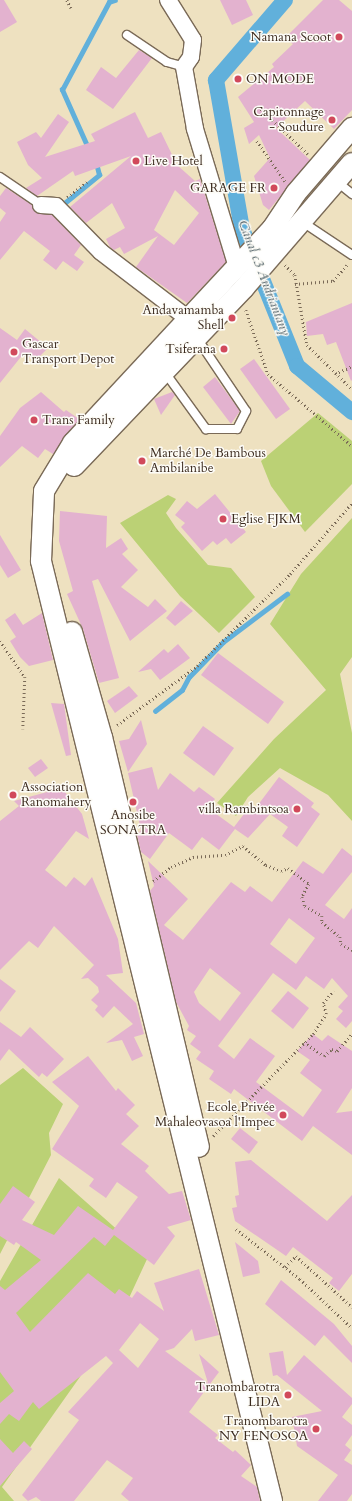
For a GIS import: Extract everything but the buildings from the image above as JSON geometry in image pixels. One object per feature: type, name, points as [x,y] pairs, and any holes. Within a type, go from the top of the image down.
[{"type":"street","points":[[168,0],[193,40],[191,57],[184,66],[198,146],[239,265]]},
{"type":"street","points":[[286,1501],[102,737],[51,559],[52,499],[83,452],[164,370],[239,265],[272,229],[296,193],[352,128]]},
{"type":"street","points":[[272,1501],[41,561],[44,491],[73,443],[193,328],[242,290],[352,163]]},
{"type":"street","points":[[48,205],[101,252],[193,328]]},
{"type":"lane","points":[[127,36],[167,62],[184,66]]},
{"type":"lane","points":[[0,177],[48,205]]},
{"type":"lane","points":[[336,181],[352,194]]},
{"type":"lane","points":[[301,221],[352,255]]},
{"type":"lane","points":[[164,370],[206,429],[237,429],[246,411],[193,328]]},
{"type":"path","points":[[67,0],[71,8]]},
{"type":"path","points":[[261,110],[320,165]]},
{"type":"path","points":[[257,142],[296,193]]},
{"type":"path","points":[[48,205],[87,182]]},
{"type":"path","points":[[270,257],[295,275],[295,284],[307,344],[335,374],[352,389]]},
{"type":"path","points":[[295,284],[333,281],[352,260]]},
{"type":"path","points":[[242,290],[268,374],[352,446]]},
{"type":"path","points":[[335,374],[352,366]]},
{"type":"path","points":[[102,737],[197,666],[290,574],[352,504]]},
{"type":"path","points":[[0,641],[25,677],[23,729]]},
{"type":"path","points":[[138,888],[193,857],[225,855],[243,846],[266,865],[281,871],[288,868],[309,884],[302,897],[305,906],[322,916],[322,922],[340,937],[341,944],[352,950]]},
{"type":"path","points":[[200,1149],[304,1042],[326,1014],[323,1003],[333,991]]},
{"type":"path","points":[[304,1042],[324,1056],[332,1049],[336,1051],[352,1034]]},
{"type":"path","points":[[236,1229],[285,1267],[352,1328]]},
{"type":"path","points":[[285,1267],[296,1256],[352,1307]]},
{"type":"green space","points":[[318,413],[352,441],[352,484],[305,532],[271,486],[261,461]]},
{"type":"green space","points":[[168,495],[176,499],[166,513],[176,528],[208,565],[231,568],[255,597],[219,633],[180,596],[120,523]]},
{"type":"green space","points":[[352,518],[352,657],[340,674],[352,733],[352,821],[328,795],[280,768],[248,797],[236,816],[217,803],[274,739],[326,690],[270,624],[301,574]]},
{"type":"green space","points":[[23,1068],[63,1104],[49,1133],[51,1155],[0,1254],[0,1085]]},
{"type":"green space","points":[[59,1178],[148,1257],[116,1326],[2,1487],[14,1501],[0,1501],[0,1281]]},
{"type":"waterway","points":[[88,148],[62,90],[109,2],[115,0]]},
{"type":"waterway","name":"Canal c3 Andriantany","points":[[285,0],[216,80],[242,229],[297,366],[352,412]]},
{"type":"waterway","points":[[62,205],[99,175],[96,163]]},
{"type":"waterway","points":[[155,711],[182,690],[189,677],[223,642],[287,594]]},
{"type":"place","name":"Namana Scoot","points":[[339,37]]},
{"type":"place","name":"ON MODE","points":[[238,79]]},
{"type":"place","name":"Capitonnage - Soudure","points":[[332,120]]},
{"type":"place","name":"Live Hotel","points":[[136,161]]},
{"type":"place","name":"GARAGE FR","points":[[274,188]]},
{"type":"place","name":"Andavamamba Shell","points":[[232,318]]},
{"type":"place","name":"Tsiferana","points":[[224,349]]},
{"type":"place","name":"Gascar Transport Depot","points":[[14,352]]},
{"type":"place","name":"Trans Family","points":[[34,420]]},
{"type":"place","name":"Marché De Bambous Ambilanibe","points":[[142,461]]},
{"type":"place","name":"Eglise FJKM","points":[[223,519]]},
{"type":"place","name":"Association Ranomahery","points":[[13,795]]},
{"type":"place","name":"Anosibe SONATRA","points":[[133,802]]},
{"type":"place","name":"villa Rambintsoa","points":[[297,809]]},
{"type":"place","name":"Ecole Privée Mahaleovasoa l'Impec","points":[[283,1115]]},
{"type":"place","name":"Tranombarotra LIDA","points":[[288,1395]]},
{"type":"place","name":"Tranombarotra NY FENOSOA","points":[[316,1429]]}]
